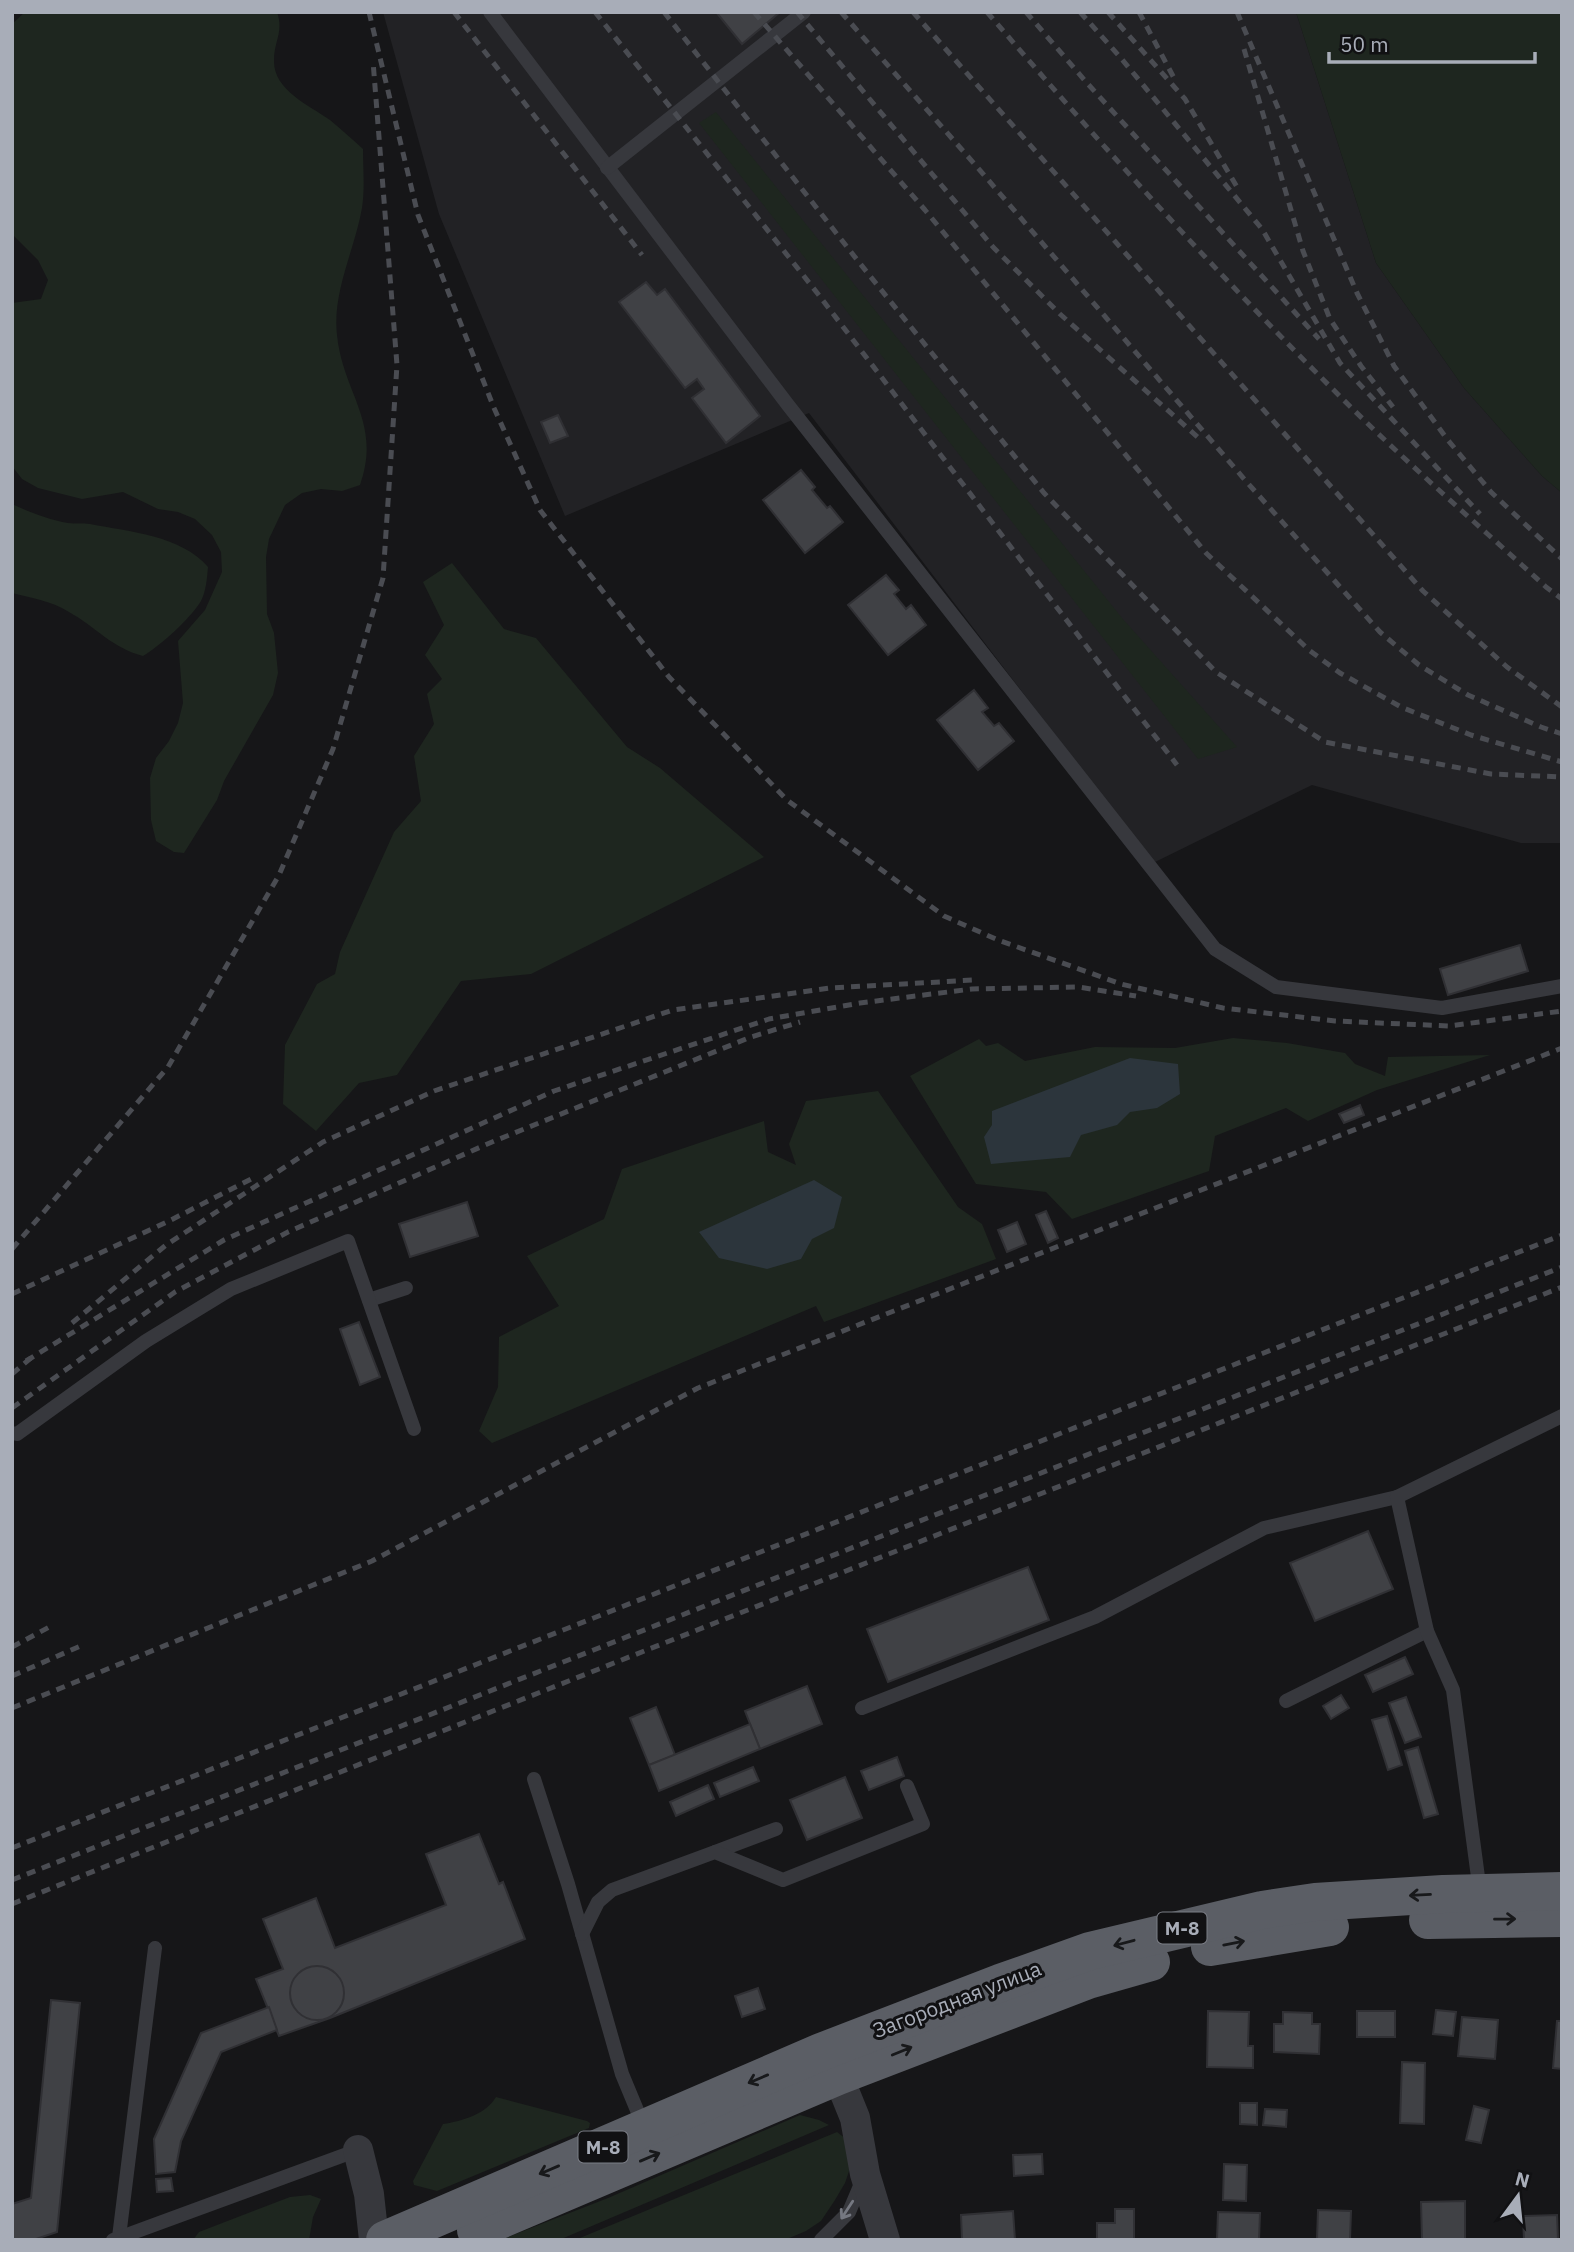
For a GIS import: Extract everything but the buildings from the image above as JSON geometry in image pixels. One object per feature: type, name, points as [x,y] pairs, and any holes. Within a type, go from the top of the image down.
[{"type":"highway","name":"Загородная улица","points":[[385,2240],[821,2052],[1090,1951],[1262,1910],[1315,1902],[1480,1892],[1562,1891]]},
{"type":"highway","name":"Загородная улица","points":[[451,2240],[838,2076],[1088,1980],[1208,1948],[1322,1927],[1448,1919],[1562,1918]]},
{"type":"street","points":[[838,2076],[855,2118],[865,2174],[885,2240]]},
{"type":"street","points":[[358,2150],[369,2194],[374,2240]]},
{"type":"lane","points":[[491,12],[797,416],[1215,949],[1276,987],[1442,1008],[1562,986]]},
{"type":"lane","points":[[607,168],[804,12]]},
{"type":"lane","points":[[12,1433],[18,1434],[146,1341],[231,1289],[348,1241],[414,1429]]},
{"type":"lane","points":[[369,1300],[406,1287]]},
{"type":"lane","points":[[862,1708],[1095,1617],[1264,1528],[1397,1497],[1562,1416]]},
{"type":"lane","points":[[1397,1497],[1427,1631],[1453,1690],[1480,1892]]},
{"type":"lane","points":[[1286,1701],[1427,1631]]},
{"type":"lane","points":[[534,1779],[622,2074],[645,2129]]},
{"type":"lane","points":[[715,1852],[783,1880],[923,1824],[907,1786]]},
{"type":"lane","points":[[582,1934],[598,1902],[612,1890],[776,1829]]},
{"type":"lane","points":[[155,1948],[116,2238],[358,2150]]},
{"type":"lane","points":[[821,2240],[849,2212],[865,2174]]},
{"type":"shaded area","points":[[25,12],[277,12],[279,31],[274,60],[279,80],[294,96],[330,120],[363,149],[362,208],[341,287],[336,319],[341,356],[364,425],[366,463],[360,485],[342,491],[321,489],[302,493],[285,505],[269,539],[266,557],[267,614],[274,633],[278,673],[273,695],[224,781],[217,800],[184,853],[174,852],[156,841],[151,820],[150,778],[156,758],[178,723],[183,703],[178,641],[205,610],[222,572],[221,552],[212,535],[195,519],[178,512],[158,509],[123,492],[82,499],[38,488],[22,479],[12,466],[12,303],[41,299],[48,280],[38,260],[12,234],[12,24]]},
{"type":"shaded area","points":[[383,12],[1296,12],[1376,263],[1464,388],[1542,476],[1562,493],[1562,843],[1521,843],[1312,785],[1153,863],[809,413],[565,516],[439,214]]},
{"type":"shaded area","points":[[1296,12],[1562,12],[1562,493],[1542,476],[1464,388],[1376,263]]},
{"type":"shaded area","points":[[716,112],[1122,618],[1237,747],[1198,759],[699,123]]},
{"type":"shaded area","points":[[12,504],[54,520],[154,536],[183,548],[197,556],[208,567],[201,601],[175,631],[143,656],[113,643],[62,608],[12,593]]},
{"type":"shaded area","points":[[452,563],[504,629],[536,638],[627,747],[660,768],[764,857],[531,974],[461,981],[397,1075],[359,1083],[316,1131],[283,1104],[285,1045],[317,984],[335,974],[340,952],[394,832],[421,801],[414,756],[434,724],[427,694],[442,679],[425,655],[444,625],[423,582]]},
{"type":"shaded area","points":[[1233,1038],[1287,1043],[1345,1053],[1355,1064],[1385,1076],[1388,1057],[1490,1055],[1377,1090],[1308,1121],[1286,1108],[1215,1136],[1209,1171],[1072,1219],[1046,1192],[976,1184],[910,1076],[979,1039],[986,1046],[998,1043],[1025,1061],[1095,1047],[1175,1048]]},
{"type":"shaded area","points":[[1130,1058],[1178,1064],[1180,1094],[1157,1108],[1130,1112],[1117,1125],[1081,1135],[1070,1157],[991,1164],[984,1137],[992,1125],[992,1111]]},
{"type":"shaded area","points":[[878,1091],[958,1207],[982,1224],[996,1259],[824,1322],[816,1306],[492,1443],[479,1431],[498,1387],[499,1337],[559,1306],[527,1256],[604,1219],[622,1169],[764,1121],[768,1152],[796,1165],[789,1144],[806,1101]]},
{"type":"shaded area","points":[[814,1180],[842,1197],[834,1228],[812,1239],[801,1259],[767,1269],[719,1258],[699,1232]]},
{"type":"shaded area","points":[[496,2097],[587,2121],[590,2123],[589,2128],[437,2191],[414,2185],[413,2181],[443,2124],[473,2116],[486,2108]]},
{"type":"shaded area","points":[[800,2115],[829,2125],[559,2240],[500,2240],[608,2198]]},
{"type":"shaded area","points":[[837,2132],[846,2139],[851,2165],[845,2183],[821,2221],[787,2239],[575,2240]]},
{"type":"shaded area","points":[[310,2195],[321,2199],[313,2217],[309,2240],[193,2240],[199,2232],[290,2197]]},
{"type":"railway","points":[[369,12],[418,215],[494,408],[540,510],[669,677],[787,800],[944,916],[998,940],[1121,984],[1223,1008],[1335,1021],[1449,1026],[1562,1011]]},
{"type":"railway","points":[[454,12],[642,255]]},
{"type":"railway","points":[[595,12],[818,294],[1177,765]]},
{"type":"railway","points":[[664,12],[858,261],[1044,493],[1216,672],[1325,742],[1491,774],[1562,777]]},
{"type":"railway","points":[[754,12],[925,210],[1206,553],[1309,650],[1340,673],[1401,707],[1471,735],[1562,762]]},
{"type":"railway","points":[[797,12],[993,247],[1060,314],[1201,440]]},
{"type":"railway","points":[[841,12],[1245,480],[1380,632],[1419,665],[1468,695],[1562,734]]},
{"type":"railway","points":[[913,12],[1423,591],[1507,667],[1562,707]]},
{"type":"railway","points":[[987,12],[1172,221],[1316,373],[1410,464],[1562,599]]},
{"type":"railway","points":[[1026,12],[1319,339]]},
{"type":"railway","points":[[1080,12],[1262,229],[1340,363],[1480,514]]},
{"type":"railway","points":[[1108,12],[1185,99],[1237,187]]},
{"type":"railway","points":[[1139,12],[1174,78]]},
{"type":"railway","points":[[1237,12],[1357,293],[1394,366],[1447,439],[1491,492],[1562,559]]},
{"type":"railway","points":[[1244,49],[1303,251],[1330,319],[1361,366],[1393,407]]},
{"type":"railway","points":[[12,1249],[168,1067],[279,875],[333,749],[383,578],[397,365],[373,61]]},
{"type":"railway","points":[[72,1323],[166,1245],[323,1142],[434,1091],[673,1010],[830,988],[974,980]]},
{"type":"railway","points":[[26,1361],[224,1240],[554,1091],[769,1019],[860,1003],[972,989],[1078,987],[1136,996]]},
{"type":"railway","points":[[12,1408],[175,1292],[288,1232],[492,1142],[751,1037],[800,1022]]},
{"type":"railway","points":[[12,1708],[372,1561],[698,1388],[1562,1048]]},
{"type":"railway","points":[[12,1294],[169,1221],[255,1177]]},
{"type":"railway","points":[[12,1848],[1562,1235]]},
{"type":"railway","points":[[12,1880],[1562,1267]]},
{"type":"railway","points":[[12,1904],[1562,1287]]},
{"type":"railway","points":[[12,1374],[32,1357]]},
{"type":"railway","points":[[12,1647],[53,1625]]},
{"type":"railway","points":[[12,1676],[85,1644]]}]
